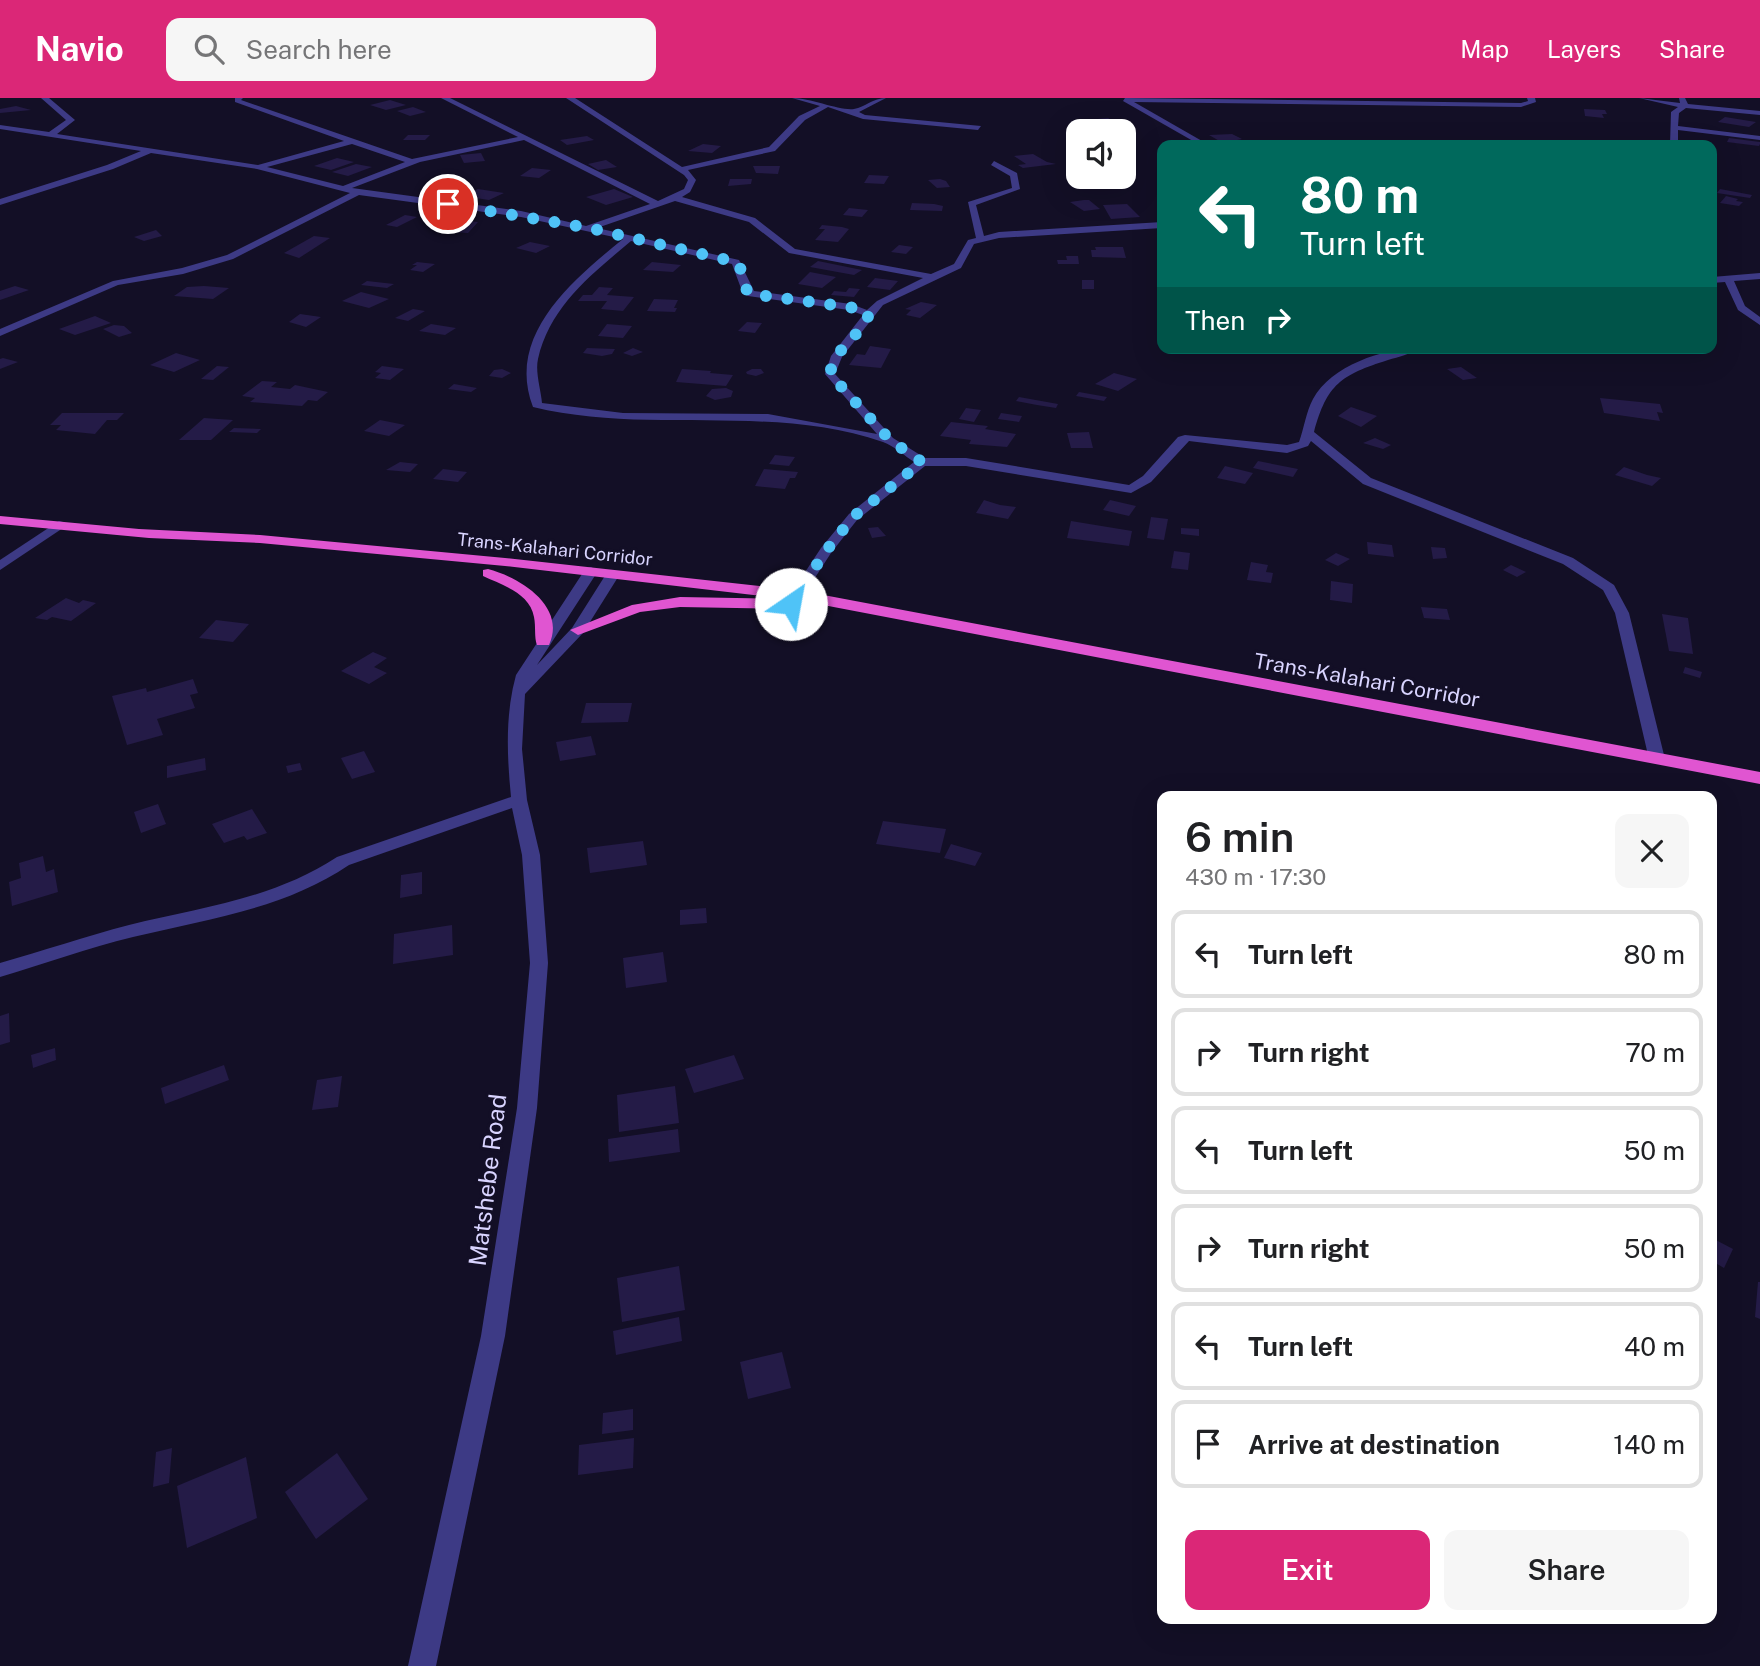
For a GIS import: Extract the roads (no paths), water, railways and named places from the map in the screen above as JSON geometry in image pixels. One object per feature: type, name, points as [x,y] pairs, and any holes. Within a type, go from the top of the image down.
[{"type":"highway","name":"Trans-Kalahari Corridor","points":[[0,520],[488,573],[587,577]]},
{"type":"highway","name":"Trans-Kalahari Corridor","points":[[138,533],[260,539],[794,600],[1656,755],[1760,778]]},
{"type":"highway","points":[[488,573],[522,589],[541,605],[545,618],[543,642]]},
{"type":"highway","points":[[578,630],[637,608],[680,602],[794,600]]},
{"type":"street","points":[[45,98],[71,120],[51,134]]},
{"type":"street","points":[[239,98],[236,100],[412,162]]},
{"type":"street","points":[[445,98],[657,204]]},
{"type":"street","points":[[570,98],[682,169],[692,180],[692,184],[675,198],[589,228]]},
{"type":"street","points":[[796,98],[874,119],[978,128]]},
{"type":"street","points":[[853,112],[882,98]]},
{"type":"street","points":[[1123,99],[1521,105],[1532,102],[1531,98]]},
{"type":"street","points":[[1643,98],[1760,113]]},
{"type":"street","points":[[1123,99],[1196,140]]},
{"type":"street","points":[[1675,140],[1675,112],[1683,102]]},
{"type":"street","points":[[682,169],[772,149],[802,118],[827,105]]},
{"type":"street","points":[[0,127],[257,167],[342,189],[521,214],[631,237],[736,262],[747,291],[751,294],[850,307],[869,314]]},
{"type":"street","points":[[1676,128],[1760,138]]},
{"type":"street","points":[[342,189],[412,162],[525,138]]},
{"type":"street","points":[[257,167],[353,141]]},
{"type":"street","points":[[100,144],[110,167]]},
{"type":"street","points":[[0,202],[110,167],[152,150]]},
{"type":"street","points":[[981,240],[971,204],[1016,189],[1014,176],[994,163]]},
{"type":"street","points":[[0,333],[116,283],[183,271],[230,257],[358,191]]},
{"type":"street","points":[[675,198],[752,220],[792,251],[932,276]]},
{"type":"street","points":[[1157,225],[999,235],[971,243],[958,266],[932,276],[880,303],[832,363],[830,374],[890,440],[922,462],[966,462],[1131,489],[1147,479],[1182,439],[1189,437],[1287,449],[1304,444],[1318,399],[1334,381],[1359,366],[1399,354]]},
{"type":"street","points":[[631,237],[580,279],[552,311],[532,361],[537,405],[561,412],[642,418],[766,417],[890,440]]},
{"type":"street","points":[[1717,280],[1760,276]]},
{"type":"street","points":[[1728,279],[1741,308],[1760,322]]},
{"type":"street","points":[[1384,354],[1389,358]]},
{"type":"street","points":[[1308,433],[1367,481],[1568,561],[1609,588],[1622,613],[1656,755]]},
{"type":"street","points":[[794,600],[826,551],[853,517],[922,462]]},
{"type":"street","points":[[0,566],[59,525]]},
{"type":"street","points":[[535,902],[531,855],[519,800],[514,749],[518,694],[523,675],[587,577]]},
{"type":"street","points":[[518,694],[578,630],[610,579]]},
{"type":"street","name":"Matshebe Road","points":[[420,1666],[504,1264],[540,963],[518,694]]},
{"type":"street","points":[[0,970],[127,932],[245,905],[326,874],[343,861],[519,800]]}]
